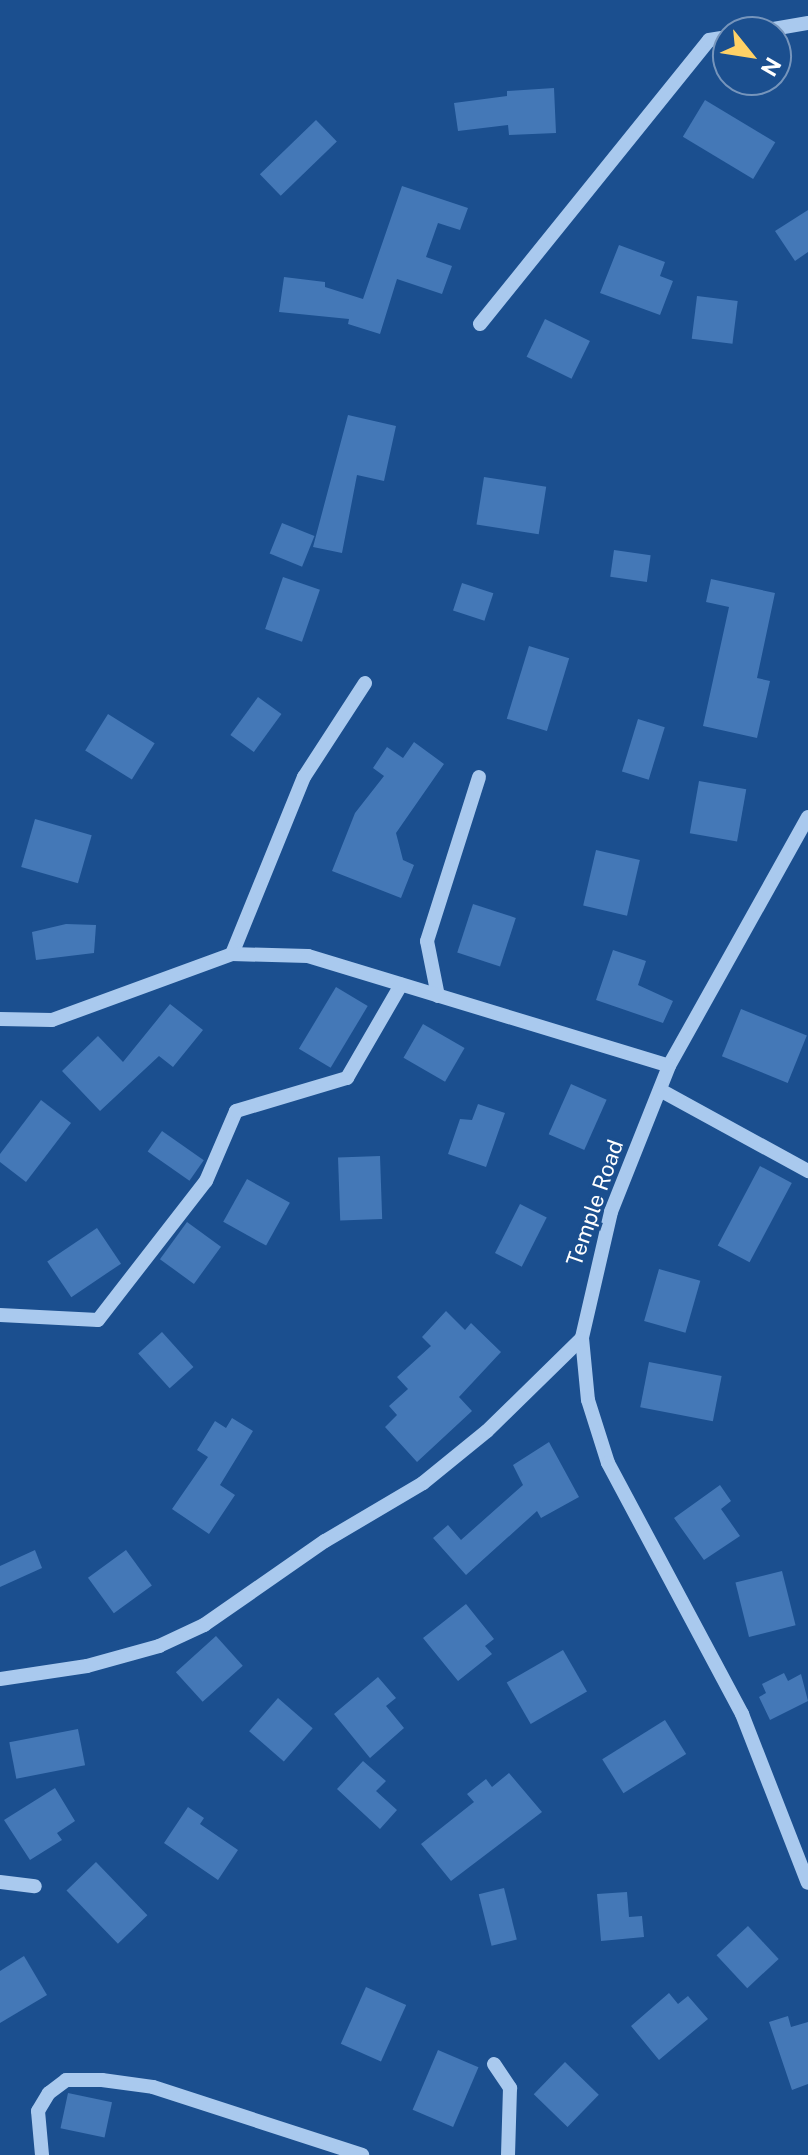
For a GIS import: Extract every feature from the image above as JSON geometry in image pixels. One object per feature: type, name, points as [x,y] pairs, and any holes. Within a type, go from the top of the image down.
[{"type":"street","points":[[480,324],[712,40]]},
{"type":"street","points":[[232,954],[304,777],[365,683]]},
{"type":"street","points":[[438,996],[427,941],[479,777]]},
{"type":"street","name":"Temple Road","points":[[808,817],[669,1066],[611,1212],[582,1338],[588,1400],[608,1463],[742,1714],[808,1883]]},
{"type":"street","points":[[0,1019],[52,1020],[232,954],[308,956],[669,1066]]},
{"type":"street","points":[[0,1315],[98,1320],[206,1181],[236,1111],[347,1078],[401,985]]},
{"type":"street","points":[[660,1090],[808,1171]]},
{"type":"street","points":[[0,1679],[101,1662],[159,1646],[204,1625],[325,1541],[423,1483],[487,1431],[582,1338]]},
{"type":"street","points":[[0,1882],[35,1886]]},
{"type":"street","points":[[494,2064],[510,2088],[508,2155]]},
{"type":"street","points":[[42,2155],[38,2111],[49,2093],[66,2080],[102,2080],[153,2087],[362,2155]]},
{"type":"building","points":[[554,88],[556,133],[509,135],[508,125],[458,131],[454,103],[507,96],[507,91]]},
{"type":"building","points":[[705,100],[775,142],[753,179],[683,137]]},
{"type":"building","points":[[316,120],[337,142],[281,196],[260,174]]},
{"type":"building","points":[[402,186],[468,208],[460,230],[438,223],[426,257],[452,266],[442,294],[397,279],[380,334],[348,324],[349,319],[279,312],[284,277],[325,282],[325,287],[363,299]]},
{"type":"building","points":[[808,210],[808,252],[795,261],[775,231]]},
{"type":"building","points":[[619,245],[665,262],[660,276],[673,281],[660,315],[600,293]]},
{"type":"building","points":[[697,296],[738,301],[732,344],[692,339]]},
{"type":"building","points":[[545,319],[590,341],[572,379],[527,357]]},
{"type":"building","points":[[348,415],[396,426],[384,481],[357,475],[342,553],[313,547]]},
{"type":"building","points":[[484,477],[546,487],[539,534],[476,524]]},
{"type":"building","points":[[282,523],[314,536],[302,567],[270,554]]},
{"type":"building","points":[[614,550],[651,555],[647,582],[610,577]]},
{"type":"building","points":[[283,577],[320,590],[302,642],[265,629]]},
{"type":"building","points":[[711,579],[775,593],[757,678],[770,681],[757,738],[703,726],[729,607],[706,602]]},
{"type":"building","points":[[462,583],[493,593],[484,621],[453,611]]},
{"type":"building","points":[[529,646],[569,658],[547,731],[507,719]]},
{"type":"building","points":[[258,697],[281,714],[254,752],[230,735]]},
{"type":"building","points":[[108,714],[155,743],[132,780],[85,750]]},
{"type":"building","points":[[638,719],[665,727],[649,780],[622,772]]},
{"type":"building","points":[[414,742],[444,764],[396,833],[403,860],[414,865],[401,898],[332,871],[355,813],[384,776],[373,768],[387,747],[403,758]]},
{"type":"building","points":[[699,781],[746,789],[737,842],[690,833]]},
{"type":"building","points":[[35,819],[92,835],[78,883],[21,867]]},
{"type":"building","points":[[596,850],[640,860],[627,916],[583,906]]},
{"type":"building","points":[[473,904],[516,918],[500,966],[457,953]]},
{"type":"building","points":[[66,924],[96,925],[94,953],[36,960],[32,932]]},
{"type":"building","points":[[613,950],[646,961],[638,985],[673,1001],[663,1023],[596,1000]]},
{"type":"building","points":[[336,987],[368,1006],[331,1068],[299,1049]]},
{"type":"building","points":[[170,1004],[203,1030],[173,1067],[159,1056],[100,1111],[62,1071],[98,1036],[123,1062]]},
{"type":"building","points":[[741,1009],[807,1036],[788,1083],[722,1056]]},
{"type":"building","points":[[423,1024],[465,1048],[445,1082],[404,1058]]},
{"type":"building","points":[[571,1084],[607,1100],[584,1150],[549,1134]]},
{"type":"building","points":[[41,1100],[71,1123],[26,1182],[0,1162],[0,1154]]},
{"type":"building","points":[[478,1104],[505,1113],[486,1167],[448,1154],[460,1119],[472,1120]]},
{"type":"building","points":[[162,1131],[204,1160],[189,1181],[148,1151]]},
{"type":"building","points":[[380,1156],[382,1219],[340,1220],[338,1157]]},
{"type":"building","points":[[760,1166],[792,1183],[750,1262],[718,1245]]},
{"type":"building","points":[[247,1179],[290,1203],[266,1246],[223,1222]]},
{"type":"building","points":[[520,1204],[547,1218],[522,1267],[495,1253]]},
{"type":"building","points":[[187,1222],[221,1247],[194,1284],[160,1259]]},
{"type":"building","points":[[97,1228],[121,1264],[71,1297],[47,1262]]},
{"type":"building","points":[[659,1269],[700,1281],[685,1333],[644,1321]]},
{"type":"building","points":[[446,1311],[465,1330],[471,1323],[501,1352],[459,1397],[472,1411],[417,1462],[385,1427],[397,1415],[389,1406],[408,1389],[397,1377],[431,1346],[422,1337]]},
{"type":"building","points":[[162,1332],[193,1367],[170,1388],[138,1353]]},
{"type":"building","points":[[649,1362],[722,1376],[713,1421],[640,1407]]},
{"type":"building","points":[[232,1418],[253,1431],[220,1485],[235,1495],[209,1534],[172,1509],[208,1457],[197,1450],[215,1421],[226,1428]]},
{"type":"building","points":[[549,1442],[579,1497],[541,1518],[537,1511],[466,1575],[433,1538],[448,1525],[461,1540],[523,1485],[513,1465]]},
{"type":"building","points":[[720,1485],[731,1501],[721,1509],[740,1536],[704,1560],[674,1518]]},
{"type":"building","points":[[35,1550],[42,1568],[0,1587],[0,1566]]},
{"type":"building","points":[[126,1550],[152,1586],[114,1613],[88,1578]]},
{"type":"building","points":[[782,1571],[796,1625],[749,1637],[735,1583]]},
{"type":"building","points":[[466,1604],[494,1639],[485,1646],[492,1654],[458,1681],[423,1638]]},
{"type":"building","points":[[216,1636],[243,1666],[203,1702],[176,1672]]},
{"type":"building","points":[[563,1650],[587,1692],[531,1724],[507,1682]]},
{"type":"building","points":[[784,1673],[788,1681],[801,1674],[808,1701],[770,1720],[759,1697],[766,1693],[762,1684]]},
{"type":"building","points":[[378,1677],[396,1698],[386,1706],[404,1728],[370,1758],[334,1714]]},
{"type":"building","points":[[278,1698],[313,1728],[284,1761],[249,1731]]},
{"type":"building","points":[[665,1720],[686,1754],[623,1793],[602,1759]]},
{"type":"building","points":[[78,1729],[85,1765],[16,1779],[9,1742]]},
{"type":"building","points":[[363,1761],[386,1781],[376,1791],[397,1810],[380,1829],[337,1789]]},
{"type":"building","points":[[509,1773],[542,1812],[451,1881],[421,1844],[474,1802],[467,1794],[486,1779],[492,1787]]},
{"type":"building","points":[[55,1788],[75,1821],[57,1833],[62,1840],[30,1860],[4,1820]]},
{"type":"building","points":[[188,1807],[204,1818],[200,1824],[238,1850],[218,1880],[164,1843]]},
{"type":"building","points":[[96,1862],[147,1915],[118,1944],[67,1890]]},
{"type":"building","points":[[504,1888],[517,1939],[492,1946],[479,1894]]},
{"type":"building","points":[[627,1892],[629,1917],[642,1916],[644,1937],[601,1941],[597,1894]]},
{"type":"building","points":[[748,1926],[779,1959],[747,1988],[717,1955]]},
{"type":"building","points":[[24,1956],[47,1995],[0,2023],[0,1971]]},
{"type":"building","points":[[366,1987],[406,2005],[381,2062],[341,2044]]},
{"type":"building","points":[[669,1993],[678,2004],[688,1996],[708,2019],[659,2060],[631,2026]]},
{"type":"building","points":[[788,2016],[791,2027],[808,2022],[808,2084],[792,2090],[769,2022]]},
{"type":"building","points":[[438,2050],[479,2067],[453,2127],[413,2110]]},
{"type":"building","points":[[565,2062],[599,2095],[568,2127],[534,2094]]},
{"type":"building","points":[[68,2093],[112,2102],[105,2138],[61,2128]]}]
